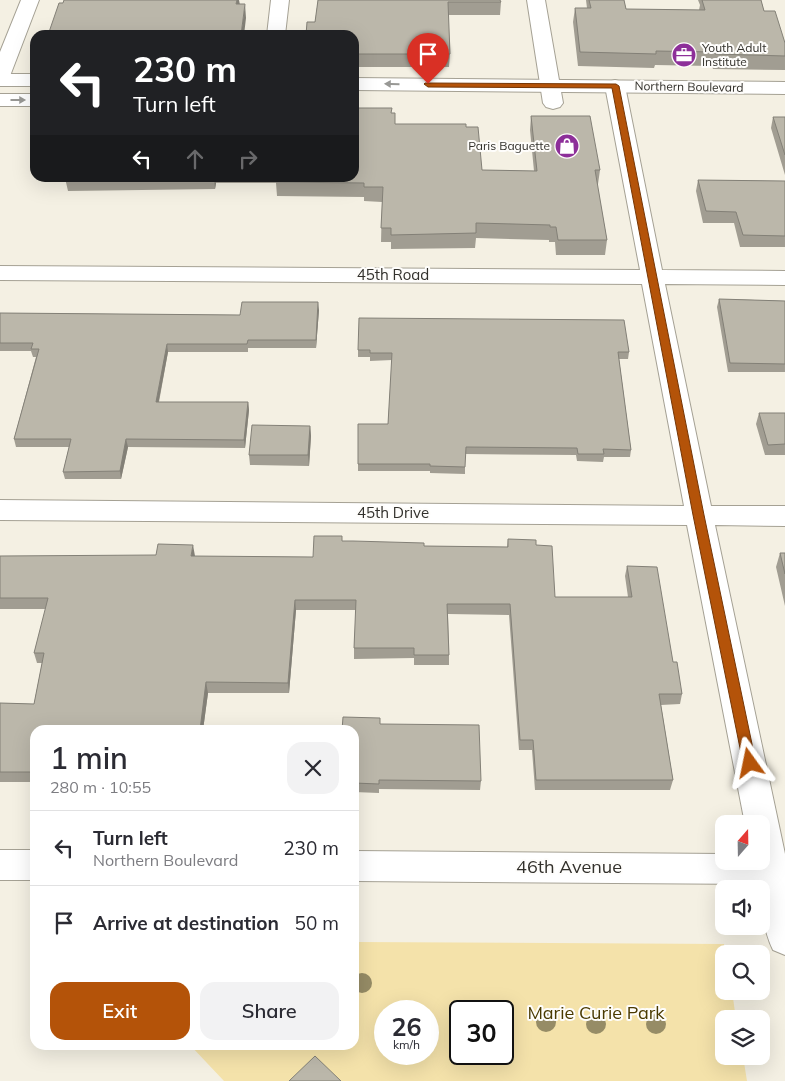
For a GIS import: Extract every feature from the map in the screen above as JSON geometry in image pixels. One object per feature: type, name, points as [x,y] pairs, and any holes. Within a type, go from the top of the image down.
[{"type":"street","points":[[30,0],[0,78],[30,80]]},
{"type":"street","points":[[277,30],[280,0]]},
{"type":"street","points":[[536,0],[551,94]]},
{"type":"street","name":"Northern Boulevard","points":[[359,84],[551,94],[617,95],[785,105]]},
{"type":"street","name":"Northern Boulevard","points":[[617,95],[785,88]]},
{"type":"street","name":"Northern Boulevard","points":[[359,102],[551,94]]},
{"type":"street","points":[[617,95],[699,515],[778,869],[785,940]]},
{"type":"street","points":[[0,100],[30,100]]},
{"type":"street","name":"45th Road","points":[[0,273],[785,278]]},
{"type":"street","name":"45th Drive","points":[[0,510],[785,516]]},
{"type":"street","points":[[0,865],[30,865]]},
{"type":"street","name":"46th Avenue","points":[[359,866],[778,869]]},
{"type":"green space","name":"Marie Curie Park","points":[[359,942],[724,944],[715,945],[715,1000],[733,1000],[735,1010],[715,1010],[715,1065],[744,1065],[747,1081],[224,1081],[195,1050],[359,1050]]},
{"type":"building","points":[[64,0],[237,0],[236,4],[245,4],[242,30],[50,30],[59,3],[63,3]]},
{"type":"building","points":[[318,0],[500,0],[501,2],[448,2],[450,54],[359,54],[359,30],[306,30],[307,22],[315,22]]},
{"type":"building","points":[[589,0],[624,0],[626,9],[705,10],[702,0],[761,0],[764,11],[775,11],[785,43],[785,56],[715,54],[715,52],[656,51],[656,54],[580,52],[575,8],[591,8]]},
{"type":"building","points":[[359,108],[392,108],[391,113],[395,113],[395,124],[466,124],[466,127],[478,127],[482,170],[537,171],[531,116],[590,116],[600,170],[595,170],[607,240],[558,240],[556,227],[550,227],[550,225],[476,223],[476,233],[391,235],[391,228],[381,228],[383,187],[364,187],[364,183],[276,182],[359,182]]},
{"type":"building","points":[[773,117],[785,117],[785,155]]},
{"type":"building","points":[[698,180],[785,181],[785,236],[743,235],[736,212],[706,211]]},
{"type":"building","points":[[719,299],[785,301],[785,364],[730,363]]},
{"type":"building","points":[[242,302],[318,302],[316,340],[248,340],[247,344],[167,344],[156,402],[248,402],[244,440],[126,439],[120,471],[63,472],[71,439],[14,439],[39,349],[31,349],[33,343],[0,343],[0,313],[240,315]]},
{"type":"building","points":[[359,318],[624,320],[629,352],[618,352],[631,450],[603,449],[604,454],[578,454],[577,448],[466,447],[465,467],[430,466],[430,464],[358,464],[358,424],[388,424],[392,353],[370,353],[370,350],[358,350]]},
{"type":"building","points":[[759,413],[785,413],[785,444],[768,445]]},
{"type":"building","points":[[252,425],[310,426],[308,455],[249,455]]},
{"type":"building","points":[[314,536],[342,536],[342,541],[424,543],[424,546],[508,547],[508,539],[536,540],[536,545],[552,546],[555,597],[632,597],[627,566],[657,567],[673,662],[677,662],[682,694],[659,694],[673,780],[536,780],[533,740],[520,740],[510,604],[447,604],[449,655],[414,655],[414,648],[354,648],[356,600],[295,600],[288,683],[206,682],[201,725],[30,725],[30,772],[0,772],[0,703],[34,704],[44,653],[34,653],[48,598],[0,598],[0,556],[156,555],[158,544],[193,545],[191,556],[313,557]]},
{"type":"building","points":[[780,553],[785,553],[785,574]]},
{"type":"building","points":[[343,717],[380,718],[380,724],[479,725],[481,781],[379,780],[379,784],[359,783],[359,725],[342,725]]},
{"type":"building","points":[[315,1056],[341,1081],[289,1081]]},
{"type":"place","name":"Youth Adult Institute","points":[[684,55]]},
{"type":"place","name":"Paris Baguette","points":[[567,146]]},
{"type":"route","points":[[428,84],[616,86],[699,515],[750,763]]}]
